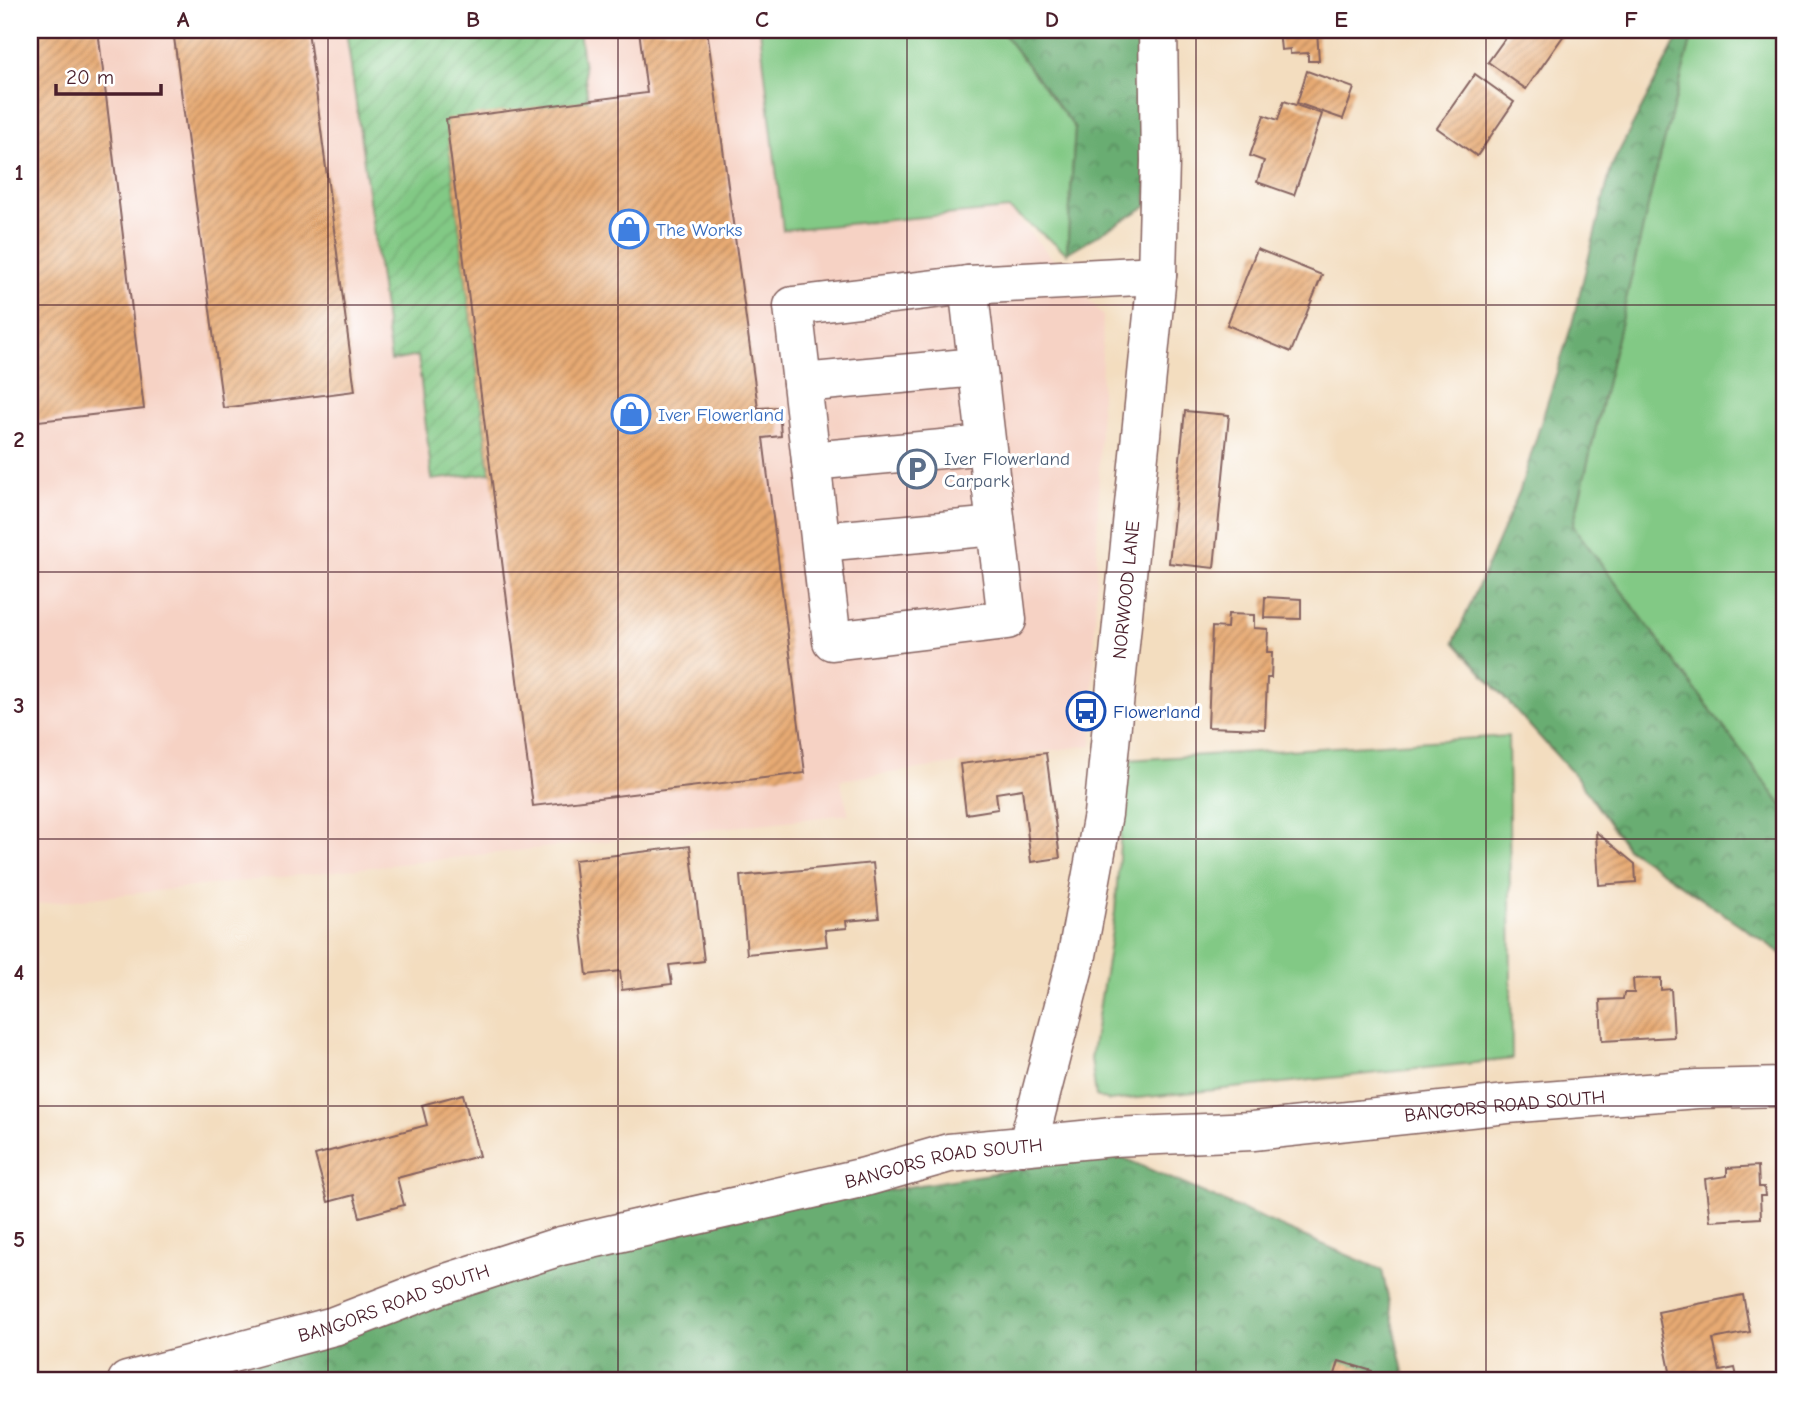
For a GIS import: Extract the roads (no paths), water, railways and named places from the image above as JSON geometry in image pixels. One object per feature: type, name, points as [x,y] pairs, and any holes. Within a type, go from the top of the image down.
[{"type":"street","name":"NORWOOD LANE","points":[[1028,1144],[1077,955],[1103,814],[1157,275],[1160,161],[1158,30]]},
{"type":"street","points":[[968,285],[1007,620],[832,641],[793,306],[968,285],[1157,275]]},
{"type":"street","points":[[802,383],[977,367]]},
{"type":"street","points":[[811,461],[986,445]]},
{"type":"street","points":[[821,542],[996,526]]},
{"type":"street","name":"BANGORS ROAD SOUTH","points":[[127,1381],[334,1326],[443,1284],[561,1246],[852,1180],[949,1153],[1028,1144],[1254,1131],[1507,1104],[1697,1088],[1784,1087]]},
{"type":"place","name":"The Works","points":[[629,229]]},
{"type":"place","name":"Iver Flowerland","points":[[631,414]]},
{"type":"place","name":"Iver Flowerland Carpark","points":[[917,469]]},
{"type":"place","name":"Flowerland","points":[[1086,711]]}]
